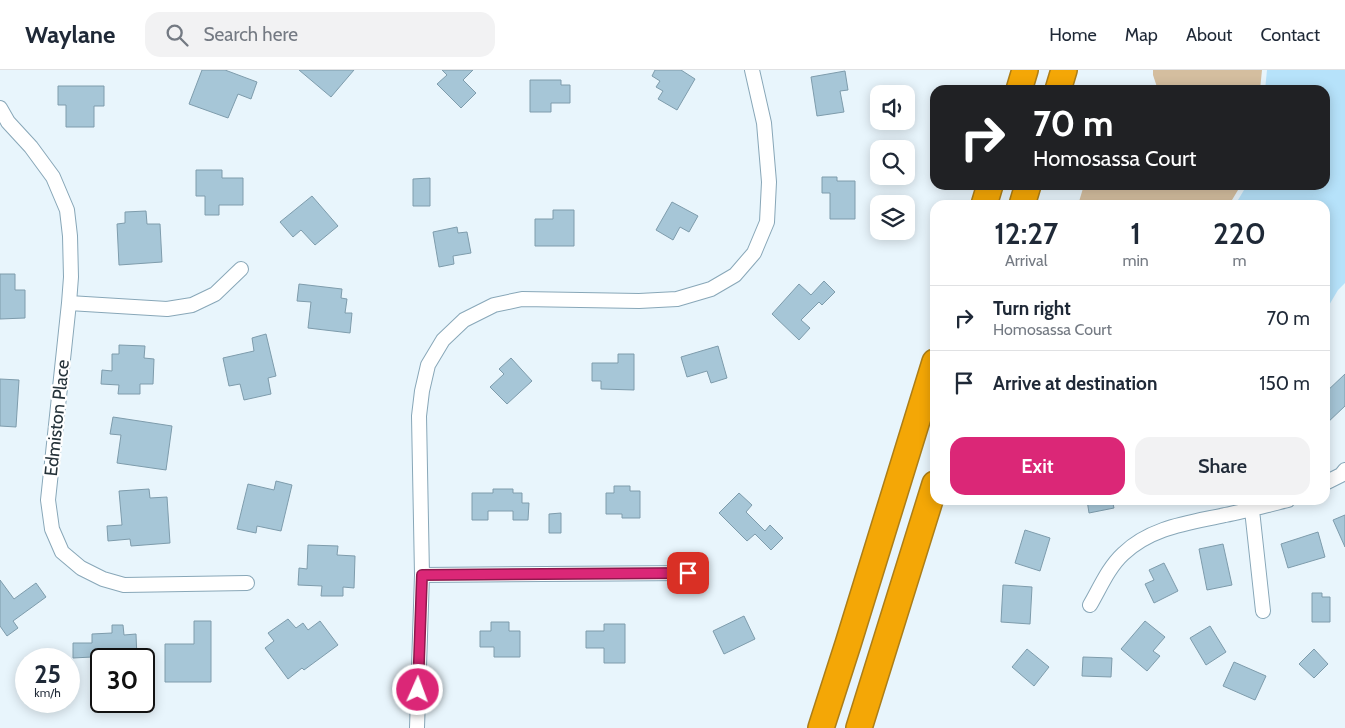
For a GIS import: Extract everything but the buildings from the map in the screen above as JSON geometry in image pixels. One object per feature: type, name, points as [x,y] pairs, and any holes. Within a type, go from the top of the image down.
[{"type":"highway","points":[[1021,85],[1026,70]]},
{"type":"highway","points":[[1060,85],[1064,70]]},
{"type":"highway","points":[[821,728],[930,378]]},
{"type":"highway","points":[[858,728],[930,500]]},
{"type":"street","points":[[417,728],[422,575],[419,416],[428,365],[443,340],[464,320],[494,305],[522,299],[639,301],[677,299],[711,289],[735,275],[754,254],[766,222],[769,182],[768,163],[764,123],[752,70]]},
{"type":"street","name":"Edmiston Place","points":[[0,108],[8,122],[31,147],[53,177],[67,210],[71,277],[48,500],[52,529],[62,552],[82,568],[103,579],[124,584],[247,583]]},
{"type":"street","points":[[69,303],[168,309],[192,305],[215,294],[240,269]]},
{"type":"street","points":[[1330,481],[1341,475],[1345,470]]},
{"type":"street","points":[[1090,605],[1109,570],[1123,554],[1143,538],[1170,527],[1270,505]]},
{"type":"street","points":[[1252,510],[1263,611]]},
{"type":"street","points":[[422,575],[688,573]]},
{"type":"shaded area","points":[[1153,70],[1262,70],[1260,85],[1156,85]]},
{"type":"shaded area","points":[[1082,190],[1238,190],[1232,200],[1080,200]]},
{"type":"water","points":[[1267,70],[1345,70],[1345,283],[1338,290],[1330,304],[1330,200],[1238,200],[1244,190],[1330,190],[1330,85],[1266,85]]},
{"type":"route","points":[[418,690],[422,575],[688,573]]}]
